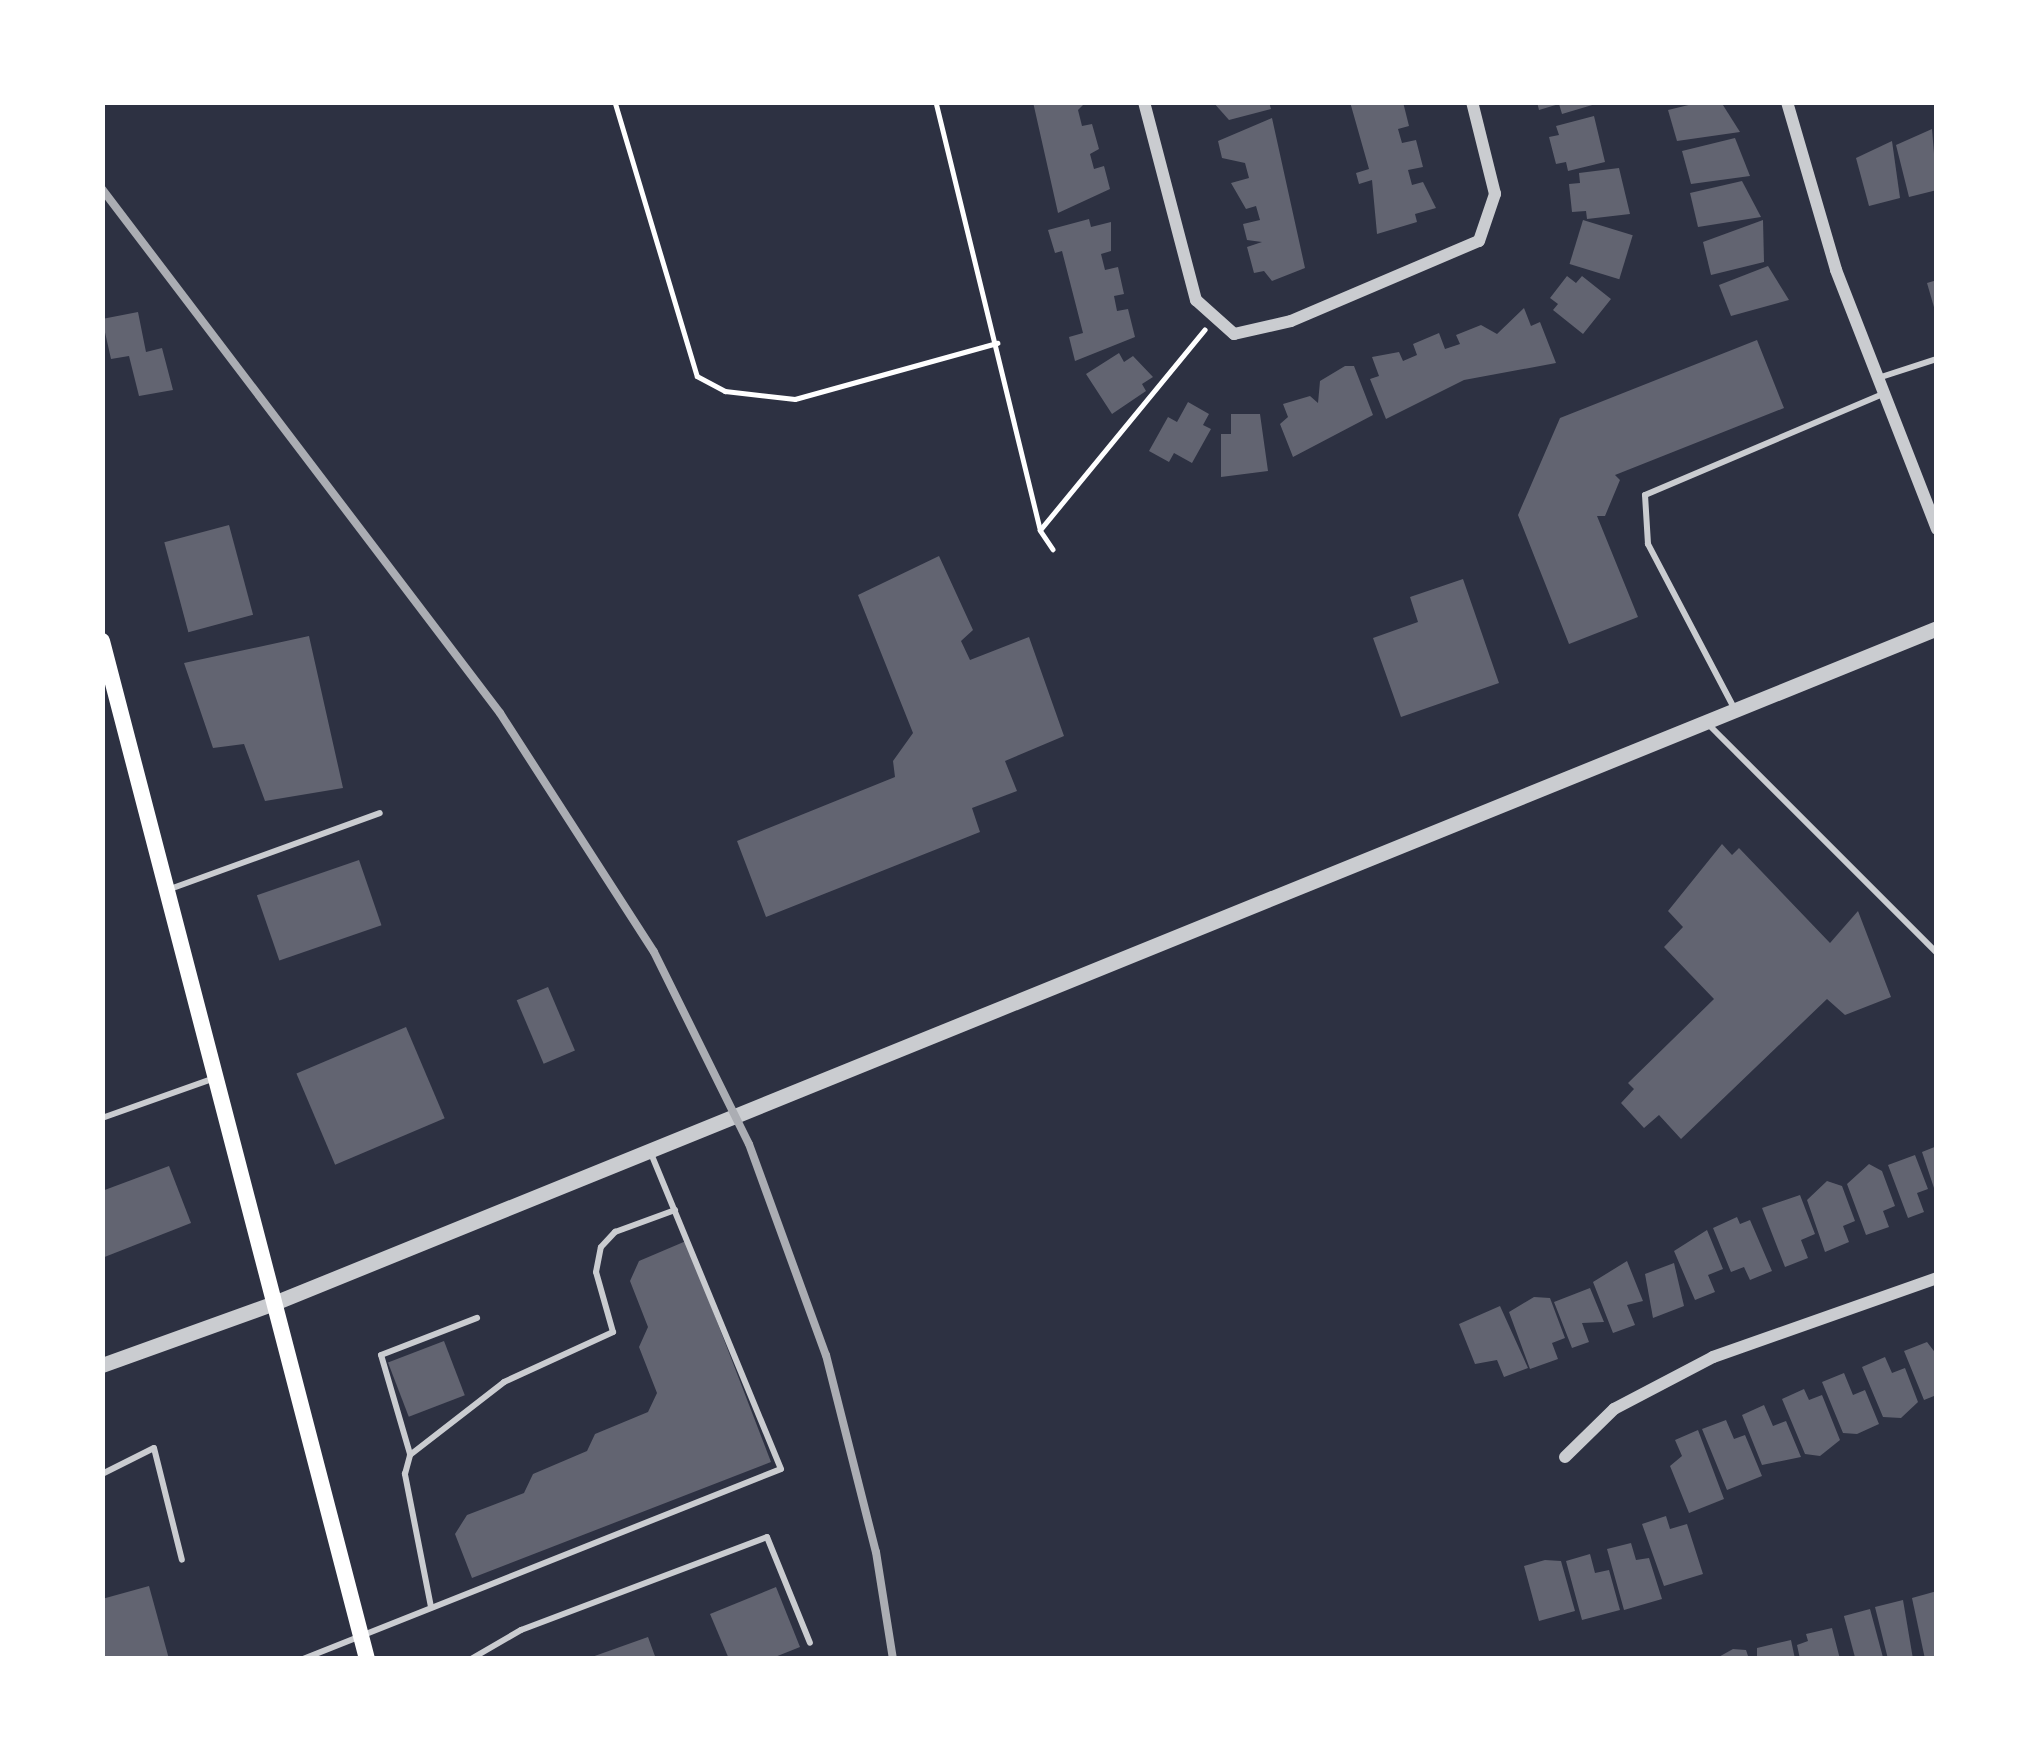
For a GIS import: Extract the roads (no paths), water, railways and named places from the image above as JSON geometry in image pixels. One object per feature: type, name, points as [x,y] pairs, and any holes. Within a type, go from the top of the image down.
[{"type":"main road","points":[[102,641],[367,1659]]},
{"type":"street","points":[[1144,102],[1196,300],[1234,334],[1291,321],[1479,242],[1495,194],[1472,102]]},
{"type":"street","points":[[1787,102],[1836,270],[1937,529]]},
{"type":"street","points":[[102,1365],[274,1303],[1937,628]]},
{"type":"street","points":[[1565,1456],[1614,1409],[1713,1357],[1937,1278]]},
{"type":"lane","points":[[1878,378],[1937,359]]},
{"type":"lane","points":[[1734,710],[1648,544],[1645,495],[1884,394]]},
{"type":"lane","points":[[1706,722],[1937,953]]},
{"type":"lane","points":[[167,891],[380,813]]},
{"type":"lane","points":[[102,1118],[216,1078]]},
{"type":"lane","points":[[303,1659],[781,1469],[650,1151]]},
{"type":"lane","points":[[410,1455],[504,1382],[613,1332],[596,1272],[601,1247],[615,1232],[675,1210]]},
{"type":"lane","points":[[431,1608],[405,1474],[410,1455],[381,1355],[477,1318]]},
{"type":"lane","points":[[102,1474],[154,1448],[182,1561]]},
{"type":"lane","points":[[471,1659],[521,1630],[767,1537],[810,1643]]},
{"type":"railway","points":[[102,189],[500,713],[654,952],[749,1144],[826,1355],[876,1552],[893,1659]]}]
